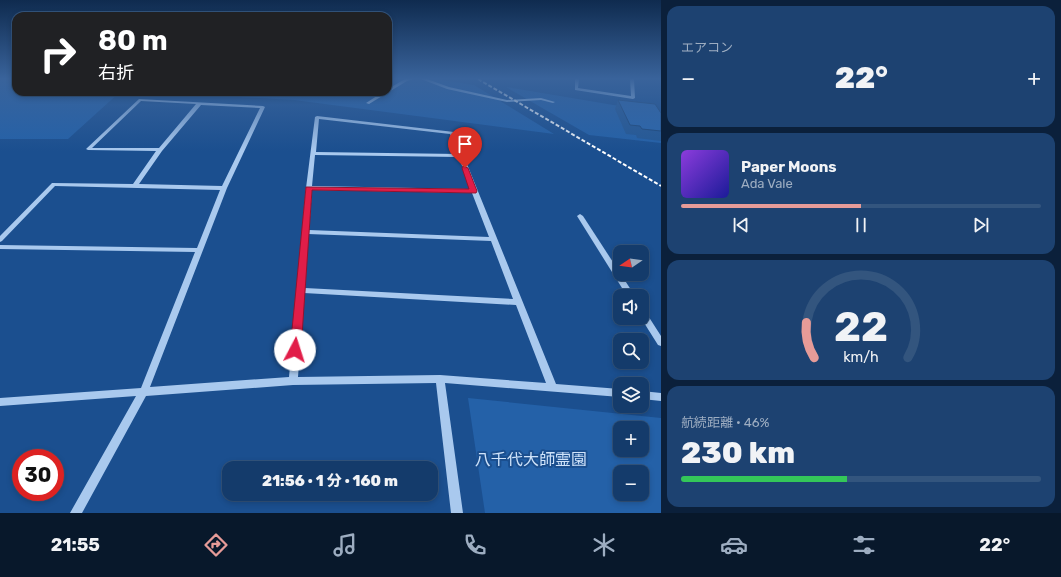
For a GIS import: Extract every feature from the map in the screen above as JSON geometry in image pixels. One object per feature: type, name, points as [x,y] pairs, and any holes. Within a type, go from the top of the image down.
[{"type":"street","points":[[137,103],[88,149],[160,150]]},
{"type":"street","points":[[76,513],[144,391],[224,188],[263,107],[183,103]]},
{"type":"street","points":[[135,186],[160,150],[199,104]]},
{"type":"street","points":[[293,381],[305,232],[317,117],[452,133],[553,388]]},
{"type":"street","points":[[313,153],[461,156]]},
{"type":"street","points":[[0,240],[54,184],[224,188]]},
{"type":"street","points":[[309,188],[474,191]]},
{"type":"street","points":[[580,216],[627,289]]},
{"type":"street","points":[[305,232],[493,239]]},
{"type":"street","points":[[0,247],[200,250]]},
{"type":"street","points":[[300,290],[518,302]]},
{"type":"street","points":[[649,324],[661,342]]},
{"type":"street","points":[[0,402],[293,381],[440,379],[613,392]]},
{"type":"street","points":[[440,379],[457,513]]},
{"type":"street","points":[[649,395],[661,396]]},
{"type":"green space","points":[[0,103],[108,103],[68,139],[0,139]]},
{"type":"green space","points":[[316,103],[503,103],[554,134]]},
{"type":"green space","points":[[534,103],[601,103],[661,113],[661,143],[589,135]]},
{"type":"green space","name":"八千代大師霊園","points":[[468,398],[661,418],[661,513],[485,513]]},
{"type":"building","points":[[619,103],[655,104],[661,113],[661,131],[642,129],[640,126],[630,125]]},
{"type":"railway","points":[[519,103],[661,186]]},
{"type":"route","points":[[295,350],[309,188],[474,191],[465,168]]}]
